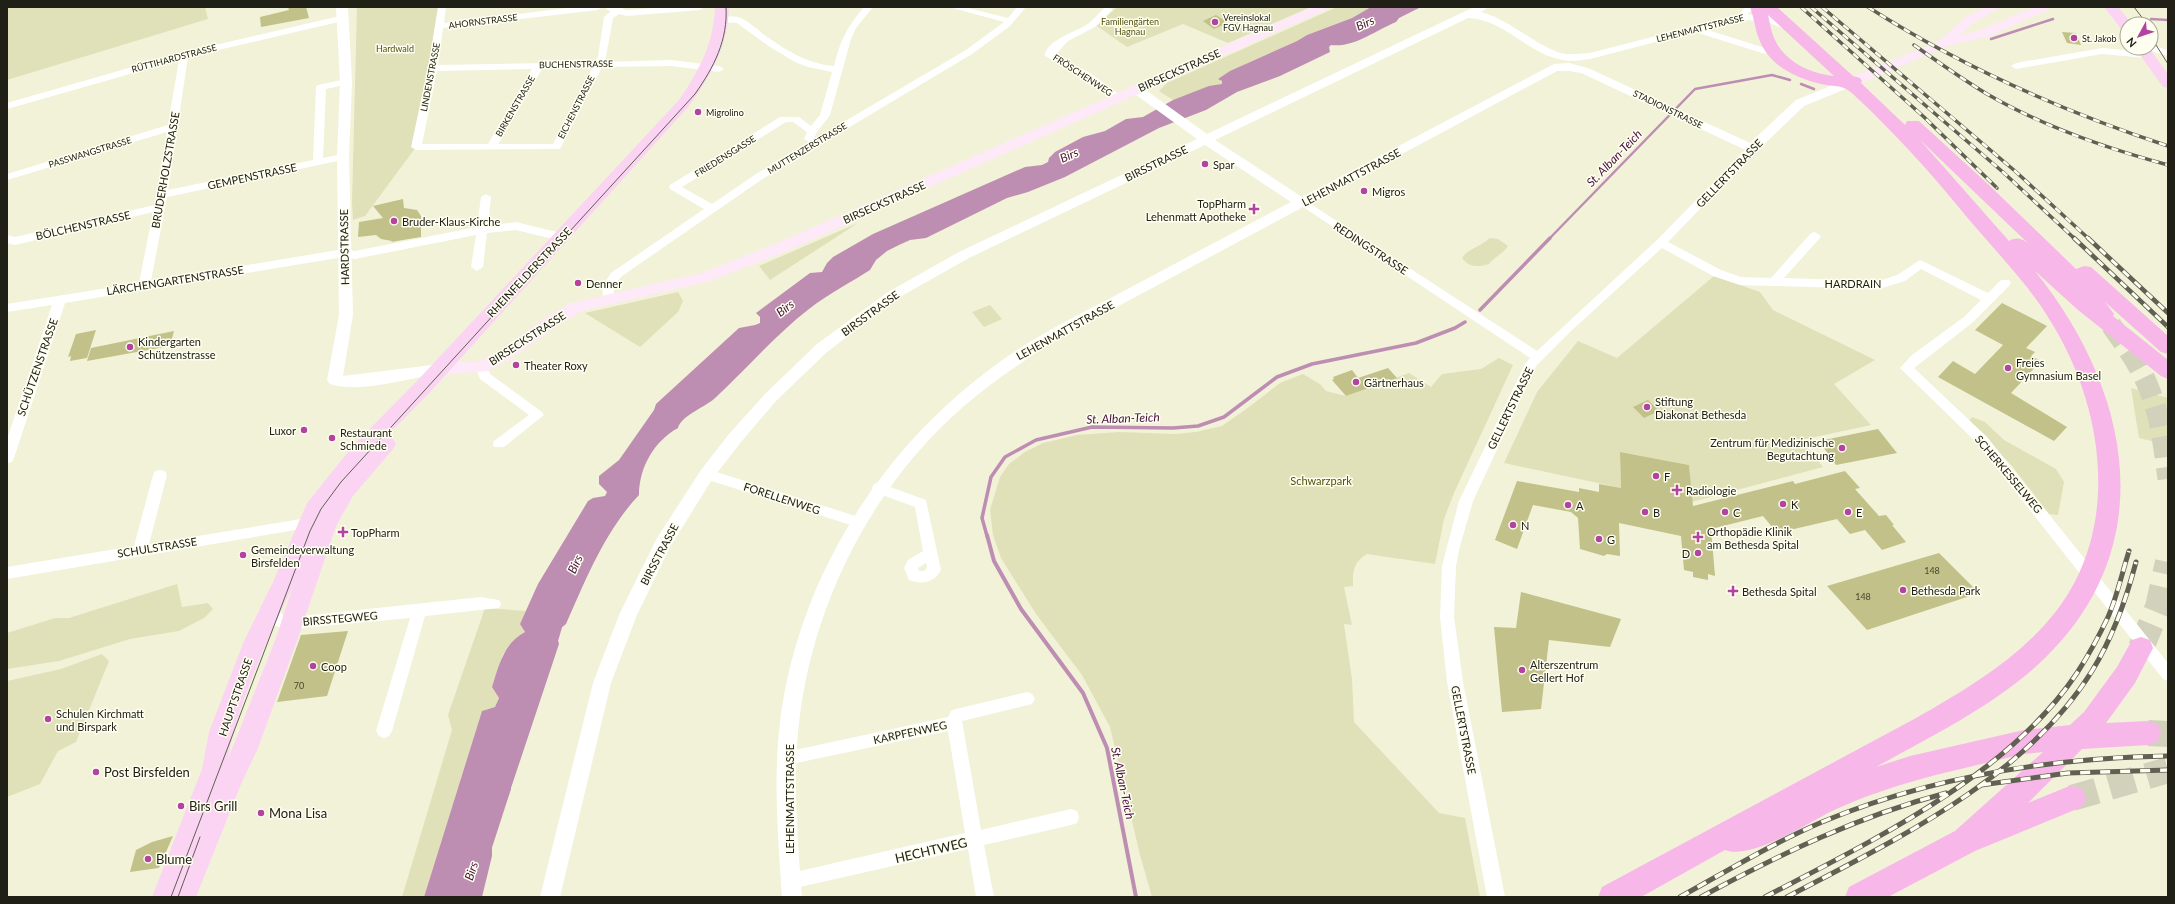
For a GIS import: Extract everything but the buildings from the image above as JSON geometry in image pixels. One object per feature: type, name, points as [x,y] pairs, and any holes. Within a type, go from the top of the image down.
[{"type":"highway","points":[[1758,7],[1767,40],[1774,51],[1795,69],[1816,74],[1836,82],[1855,77]]},
{"type":"highway","points":[[1769,7],[1778,39],[1783,48],[1796,60],[1816,74]]},
{"type":"highway","points":[[1769,7],[1877,108],[1927,158],[1959,186],[2038,264],[2168,371]]},
{"type":"highway","points":[[1783,7],[2012,213],[2168,347]]},
{"type":"highway","points":[[1612,897],[1911,734],[1988,689],[2030,655],[2060,624],[2086,585],[2096,563],[2108,519],[2112,473],[2110,450],[2100,405],[2091,380],[2067,331],[2039,290],[1927,158]]},
{"type":"highway","points":[[2012,213],[2065,268],[2104,314]]},
{"type":"highway","points":[[1965,841],[2023,789],[2093,720],[2126,675],[2141,648]]},
{"type":"highway","points":[[1711,843],[1759,834],[1826,801],[1879,778],[1984,750],[2053,738],[2137,734]]},
{"type":"highway","points":[[1859,897],[1965,841],[2072,798]]},
{"type":"main road","name":"BIRSECKSTRASSE","points":[[449,368],[482,367],[502,358],[566,312],[588,304],[678,284],[726,270],[837,223],[1117,97],[1140,92],[1322,7]]},
{"type":"main road","name":"GELLERTSTRASSE","points":[[1942,44],[1968,22],[1995,7]]},
{"type":"main road","points":[[1942,44],[2015,7]]},
{"type":"main road","name":"GELLERTSTRASSE","points":[[1855,77],[1942,44],[1985,32],[2044,7]]},
{"type":"main road","points":[[2102,7],[2114,11]]},
{"type":"main road","name":"RHEINFELDERSTRASSE","points":[[316,523],[346,490],[449,368],[714,69],[717,46],[728,13]]},
{"type":"main road","points":[[2151,56],[2168,84]]},
{"type":"main road","points":[[183,897],[230,780],[246,748],[292,623],[317,546],[316,523]]},
{"type":"main road","name":"HAUPTSTRASSE","points":[[165,897],[214,769],[221,732],[242,673],[257,636],[316,523]]},
{"type":"street","name":"LINDENSTRASSE","points":[[416,147],[433,68],[442,7]]},
{"type":"street","name":"AHORNSTRASSE","points":[[439,26],[538,11],[598,7]]},
{"type":"street","points":[[606,7],[618,9],[627,13],[700,7]]},
{"type":"street","points":[[812,144],[808,140],[812,131],[825,115],[836,69],[846,39],[852,27],[869,7]]},
{"type":"street","points":[[953,7],[1010,21]]},
{"type":"street","name":"MUTTENZERSTRASSE","points":[[608,299],[607,286],[612,278],[760,176],[940,70],[991,37],[1010,21],[1022,7]]},
{"type":"street","points":[[1741,17],[1750,7]]},
{"type":"street","name":"EICHENSTRASSE","points":[[416,147],[556,147],[603,57],[609,17],[618,9]]},
{"type":"street","name":"FRÖSCHENWEG","points":[[1108,9],[1092,25],[1065,39],[1050,52],[1050,56],[1087,75],[1117,97]]},
{"type":"street","points":[[1485,10],[1556,55],[1558,61],[1554,68]]},
{"type":"street","name":"BIRSSTRASSE","points":[[550,897],[602,683],[628,615],[663,543],[707,474],[735,438],[771,397],[822,348],[893,295],[964,255],[1201,136],[1464,15],[1478,14],[1485,10]]},
{"type":"street","name":"RÜTTIHARDSTRASSE","points":[[7,106],[184,55],[343,12]]},
{"type":"street","name":"HARDSTRASSE","points":[[343,12],[346,82],[343,157],[346,315],[336,380],[347,382],[415,370],[449,368]]},
{"type":"street","points":[[728,13],[790,54],[817,67],[836,69]]},
{"type":"street","name":"LEHENMATTSTRASSE","points":[[1556,55],[1571,58],[1590,56],[1741,17],[1768,18],[1785,25],[1833,69],[1855,77]]},
{"type":"street","points":[[1695,29],[1765,51]]},
{"type":"street","points":[[2016,66],[2109,51],[2119,51]]},
{"type":"street","name":"BRUDERHOLZSTRASSE","points":[[144,285],[162,195],[184,55]]},
{"type":"street","points":[[1584,70],[1585,61],[1590,56]]},
{"type":"street","name":"BUCHENSTRASSE","points":[[433,68],[599,63],[671,63],[714,69]]},
{"type":"street","name":"BIRKENSTRASSE","points":[[491,147],[538,65]]},
{"type":"street","name":"LEHENMATTSTRASSE","points":[[791,889],[787,758],[794,696],[812,623],[827,581],[858,522],[879,488],[922,436],[944,414],[986,378],[1026,350],[1554,68],[1569,67],[1584,70]]},
{"type":"street","name":"STADIONSTRASSE","points":[[1584,70],[1752,149]]},
{"type":"street","name":"GELLERTSTRASSE","points":[[1496,897],[1455,682],[1447,616],[1449,566],[1453,546],[1466,502],[1529,369],[1538,357],[1566,329],[1661,243],[1796,106],[1855,77]]},
{"type":"street","points":[[318,162],[321,87],[346,82]]},
{"type":"street","name":"REDINGSTRASSE","points":[[1140,92],[1201,136],[1538,357]]},
{"type":"street","name":"FRIEDENSGASSE","points":[[712,209],[674,187],[784,119],[795,118],[812,131]]},
{"type":"street","name":"PASSWANGSTRASSE","points":[[7,177],[172,127]]},
{"type":"street","name":"GEMPENSTRASSE","points":[[162,195],[343,157]]},
{"type":"street","points":[[477,267],[486,198]]},
{"type":"street","name":"BÖLCHENSTRASSE","points":[[7,239],[15,241],[159,207]]},
{"type":"street","name":"LÄRCHENGARTENSTRASSE","points":[[7,308],[344,253],[355,255],[482,230],[516,226],[553,235]]},
{"type":"street","points":[[1773,283],[1815,236]]},
{"type":"street","name":"HARDRAIN","points":[[1661,243],[1717,273],[1740,281],[1879,285],[1896,281],[1909,275],[1920,264],[1989,299]]},
{"type":"street","name":"SCHERKESSELWEG","points":[[2005,282],[1968,320],[1916,358],[1906,368],[1982,440],[2168,674]]},
{"type":"street","name":"SCHÜTZENSTRASSE","points":[[7,458],[60,299]]},
{"type":"street","points":[[482,367],[484,376],[538,415],[499,444]]},
{"type":"street","name":"FORELLENWEG","points":[[707,474],[858,522]]},
{"type":"street","points":[[140,550],[160,476]]},
{"type":"street","points":[[879,488],[921,504],[931,553]]},
{"type":"street","name":"SCHULSTRASSE","points":[[7,573],[140,550],[316,523]]},
{"type":"street","name":"BIRSSTEGWEG","points":[[272,607],[277,620],[292,623],[418,611],[481,603],[494,604]]},
{"type":"street","points":[[384,731],[418,611]]},
{"type":"street","name":"KARPFENWEG","points":[[787,758],[954,723],[956,716],[1027,699]]},
{"type":"street","points":[[954,723],[985,897]]},
{"type":"street","name":"HECHTWEG","points":[[791,889],[974,840],[1071,817]]},
{"type":"green space","points":[[7,7],[205,7],[208,19],[7,80]]},
{"type":"green space","name":"Hardwald","points":[[357,7],[442,7],[416,147],[365,216],[353,220],[352,202]]},
{"type":"green space","name":"Familiengärten Hagnau","points":[[1117,7],[1311,7],[1228,43],[1183,24],[1127,47],[1097,26]]},
{"type":"green space","points":[[1337,7],[1371,7],[1352,18],[1307,35],[1248,63],[1219,79],[1222,81],[1222,84],[1173,100],[1159,91],[1167,83]]},
{"type":"green space","points":[[858,223],[770,280],[759,266]]},
{"type":"green space","points":[[1490,238],[1498,239],[1508,246],[1489,264],[1474,266],[1468,264],[1462,258],[1467,252]]},
{"type":"green space","points":[[1714,276],[1760,292],[1773,310],[1875,360],[1834,384],[1871,425],[1801,440],[1823,467],[1692,502],[1689,465],[1620,452],[1621,488],[1504,463],[1537,392],[1578,341],[1617,358]]},
{"type":"green space","points":[[678,292],[683,301],[678,312],[640,347],[585,313]]},
{"type":"green space","points":[[990,305],[1002,319],[984,327],[972,312]]},
{"type":"green space","name":"Schwarzpark","points":[[1499,358],[1513,365],[1454,493],[1444,519],[1435,564],[1367,554],[1356,564],[1353,576],[1353,586],[1344,587],[1352,625],[1344,624],[1352,679],[1354,722],[1439,813],[1465,818],[1480,897],[1152,897],[1140,855],[1110,727],[1082,675],[1036,614],[1001,558],[993,535],[990,510],[1000,477],[1009,464],[1025,452],[1043,443],[1077,435],[1120,432],[1175,434],[1196,432],[1222,426],[1280,383],[1303,374],[1320,384],[1326,391],[1346,396],[1409,373],[1431,387],[1442,374],[1481,369]]},
{"type":"green space","points":[[2131,388],[2168,398],[2168,445],[2139,438]]},
{"type":"green space","points":[[1972,417],[1985,422],[2004,440],[2056,469],[2064,482],[2058,515],[2049,514],[2012,466],[1969,421]]},
{"type":"green space","points":[[177,584],[182,607],[208,603],[213,609],[204,618],[179,631],[130,639],[59,661],[7,669],[7,633],[55,618],[69,618]]},
{"type":"green space","points":[[485,608],[526,611],[520,624],[525,632],[503,654],[492,687],[499,698],[495,707],[482,711],[424,897],[402,897],[452,730],[448,715]]},
{"type":"green space","name":"Schulen Kirchmatt und Birspark","points":[[102,654],[109,661],[76,742],[58,751],[40,784],[7,797],[7,681],[61,669]]},
{"type":"water","points":[[1371,7],[1421,7],[1365,38],[1348,44],[1331,45],[1329,47],[1330,52],[1280,76],[1237,92],[1206,110],[1159,128],[1065,177],[1028,192],[1007,198],[926,238],[910,240],[887,251],[876,260],[870,270],[824,298],[796,319],[714,399],[683,420],[678,428],[662,440],[650,456],[642,475],[639,495],[616,524],[606,540],[597,556],[566,624],[561,628],[543,629],[542,635],[557,637],[559,644],[507,800],[499,817],[479,816],[473,824],[492,828],[492,856],[482,897],[424,897],[482,711],[495,707],[499,698],[492,687],[503,655],[512,642],[525,632],[520,624],[538,584],[588,501],[593,498],[605,496],[607,492],[599,484],[599,476],[619,460],[654,410],[656,404],[739,328],[760,323],[760,317],[756,313],[810,273],[822,272],[827,263],[833,257],[873,234],[1025,167],[1042,165],[1048,162],[1049,158],[1055,152],[1083,137],[1105,131],[1126,119],[1143,117],[1173,100],[1209,86],[1222,84],[1222,81],[1218,79],[1230,71],[1307,35],[1352,18]]},
{"type":"waterway","name":"St. Alban-Teich","points":[[1991,39],[2053,19]]},
{"type":"waterway","name":"St. Alban-Teich","points":[[2159,19],[2168,20]]},
{"type":"waterway","name":"St. Alban-Teich","points":[[1549,239],[1695,89],[1772,75],[1790,80]]},
{"type":"waterway","name":"St. Alban-Teich","points":[[1801,84],[1814,89]]},
{"type":"waterway","name":"St. Alban-Teich","points":[[1480,310],[1550,238]]},
{"type":"waterway","name":"St. Alban-Teich","points":[[987,536],[982,518],[991,477],[1005,457],[1036,440],[1092,427],[1173,428],[1198,426],[1224,417],[1277,377],[1312,364],[1416,343],[1455,328],[1465,322]]},
{"type":"waterway","name":"St. Alban-Teich","points":[[987,535],[994,561],[1021,609],[1083,693],[1107,748],[1136,897]]},
{"type":"waterway","name":"Birs","points":[[538,665],[558,600]]},
{"type":"waterway","name":"Birs","points":[[462,897],[497,789]]},
{"type":"tunnel","points":[[2111,325],[2138,365],[2150,391],[2159,423],[2168,479]]},
{"type":"tunnel","points":[[2141,648],[2158,607],[2168,562]]},
{"type":"tunnel","points":[[2148,733],[2168,734]]},
{"type":"tunnel","points":[[2072,798],[2168,770]]},
{"type":"tram line","points":[[171,897],[310,531],[321,509],[341,482],[695,94],[714,63],[722,42],[725,31],[726,7]]},
{"type":"tram line","points":[[2134,7],[2141,16]]},
{"type":"tram line","points":[[2159,50],[2168,64]]},
{"type":"tram line","points":[[178,897],[200,837]]},
{"type":"railway","points":[[1801,7],[1924,117],[1997,188]]},
{"type":"railway","points":[[1811,7],[2004,173],[2075,239]]},
{"type":"railway","points":[[1822,7],[2015,171],[2089,239]]},
{"type":"railway","points":[[1868,7],[1940,49],[2014,86],[2090,118],[2168,146]]},
{"type":"railway","points":[[1914,45],[1987,94],[2030,117],[2075,136],[2168,165]]},
{"type":"railway","points":[[2074,238],[2168,327]]},
{"type":"railway","points":[[2088,238],[2168,313]]},
{"type":"railway","points":[[1973,776],[2014,744],[2048,710],[2077,673],[2108,617],[2117,593],[2129,551]]},
{"type":"railway","points":[[2000,771],[2031,744],[2064,709],[2092,671],[2113,632],[2136,562]]},
{"type":"railway","points":[[2000,771],[2079,761],[2168,756]]},
{"type":"railway","points":[[1981,785],[2068,773],[2168,770]]},
{"type":"railway","points":[[1787,897],[1913,829],[1955,803],[2000,771]]},
{"type":"railway","points":[[1973,776],[2000,771]]},
{"type":"railway","points":[[1680,897],[1750,858],[1822,822],[1864,806],[1906,793],[1973,776]]},
{"type":"railway","points":[[1765,897],[1893,829],[1935,803],[1973,776]]},
{"type":"railway","points":[[1701,897],[1790,851],[1820,838],[1882,813],[1946,793]]},
{"type":"place","name":"Vereinslokal FGV Hagnau","points":[[1215,22]]},
{"type":"place","name":"St. Jakob","points":[[2074,38]]},
{"type":"place","name":"Migrolino","points":[[698,112]]},
{"type":"place","name":"Spar","points":[[1205,164]]},
{"type":"place","name":"Migros","points":[[1364,191]]},
{"type":"place","name":"TopPharm Lehenmatt Apotheke","points":[[1254,209]]},
{"type":"place","name":"Bruder-Klaus-Kirche","points":[[394,221]]},
{"type":"place","name":"Denner","points":[[578,283]]},
{"type":"place","name":"Kindergarten Schützenstrasse","points":[[130,347]]},
{"type":"place","name":"Theater Roxy","points":[[516,365]]},
{"type":"place","name":"Freies Gymnasium Basel","points":[[2008,368]]},
{"type":"place","name":"Gärtnerhaus","points":[[1356,382]]},
{"type":"place","name":"Stiftung Diakonat Bethesda","points":[[1647,407]]},
{"type":"place","name":"Luxor","points":[[304,430]]},
{"type":"place","name":"Restaurant Schmiede","points":[[332,438]]},
{"type":"place","name":"Zentrum für Medizinische Begutachtung","points":[[1842,448]]},
{"type":"place","name":"F","points":[[1656,476]]},
{"type":"place","name":"Radiologie","points":[[1677,490]]},
{"type":"place","name":"K","points":[[1783,504]]},
{"type":"place","name":"A","points":[[1568,505]]},
{"type":"place","name":"B","points":[[1645,512]]},
{"type":"place","name":"C","points":[[1725,512]]},
{"type":"place","name":"E","points":[[1848,512]]},
{"type":"place","name":"N","points":[[1513,525]]},
{"type":"place","name":"TopPharm","points":[[343,532]]},
{"type":"place","name":"Orthopädie Klinik am Bethesda Spital","points":[[1698,537]]},
{"type":"place","name":"G","points":[[1599,539]]},
{"type":"place","name":"D","points":[[1698,553]]},
{"type":"place","name":"Gemeindeverwaltung Birsfelden","points":[[243,555]]},
{"type":"place","name":"Bethesda Park","points":[[1903,590]]},
{"type":"place","name":"Bethesda Spital","points":[[1733,591]]},
{"type":"place","name":"Coop","points":[[313,666]]},
{"type":"place","name":"Alterszentrum Gellert Hof","points":[[1522,670]]},
{"type":"place","name":"Schulen Kirchmatt und Birspark","points":[[48,719]]},
{"type":"place","name":"Post Birsfelden","points":[[96,772]]},
{"type":"place","name":"Birs Grill","points":[[181,806]]},
{"type":"place","name":"Mona Lisa","points":[[261,813]]},
{"type":"place","name":"Blume","points":[[148,859]]}]
